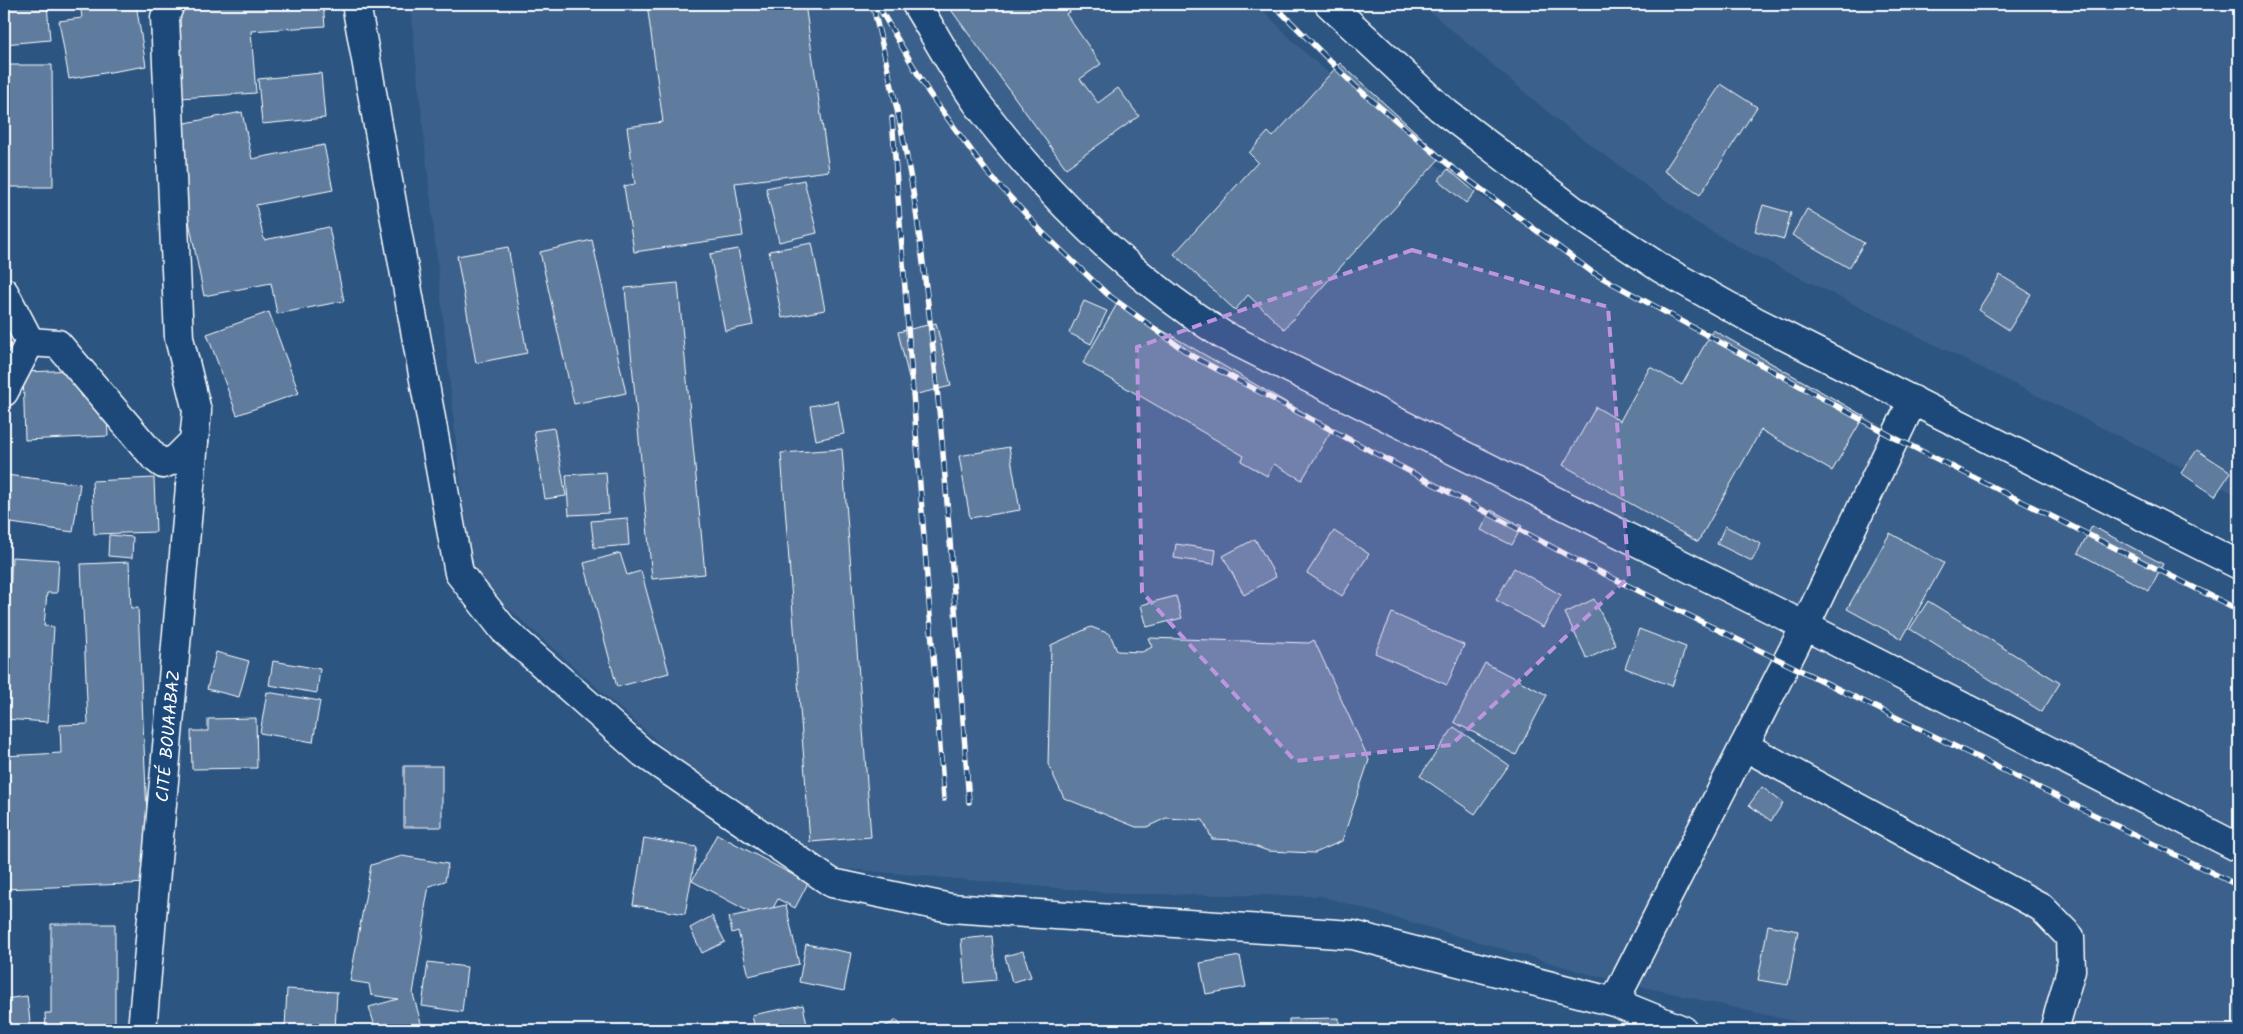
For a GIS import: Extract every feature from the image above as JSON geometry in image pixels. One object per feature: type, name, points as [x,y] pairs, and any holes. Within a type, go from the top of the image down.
[{"type":"street","name":"CITÉ BOUAABAZ","points":[[142,1030],[197,411],[179,338],[165,17],[170,4]]},
{"type":"street","points":[[356,4],[458,573],[504,630],[642,753],[832,883],[950,908],[1353,935],[1614,1002],[1641,1023],[1683,1030]]},
{"type":"street","points":[[916,4],[980,106],[1037,176],[1117,258],[1177,306],[1223,335],[1805,626],[2239,848]]},
{"type":"street","points":[[1329,4],[1440,108],[1576,212],[1662,269],[1747,316],[2239,565]]},
{"type":"street","points":[[4,292],[30,342]]},
{"type":"street","points":[[30,342],[58,344],[154,457],[163,464],[176,459],[194,441]]},
{"type":"street","points":[[4,392],[30,342]]},
{"type":"street","points":[[1614,1002],[1805,626],[1914,400]]},
{"type":"street","points":[[1744,746],[2041,907],[2070,937],[2071,970],[2054,1030]]},
{"type":"highlighted area","points":[[1412,250],[1608,307],[1629,577],[1451,745],[1295,761],[1142,592],[1137,347]]},
{"type":"shaded area","points":[[410,4],[1257,4],[1302,50],[1427,159],[1582,265],[1756,360],[2239,612],[2239,1030],[1832,1030],[1596,976],[1321,896],[1124,894],[837,868],[717,795],[470,574]]},
{"type":"shaded area","points":[[1421,4],[2239,4],[2239,496],[1739,247],[1695,222],[1556,119]]},
{"type":"building","points":[[4,4],[47,4],[50,40],[4,44]]},
{"type":"building","points":[[80,4],[136,4],[146,66],[69,79],[59,21],[82,18]]},
{"type":"building","points":[[173,4],[323,4],[325,26],[251,31],[256,93],[180,98]]},
{"type":"building","points":[[647,4],[805,4],[829,171],[735,183],[743,236],[634,252],[624,186],[635,184],[627,127],[663,122]]},
{"type":"building","points":[[953,4],[1080,4],[1066,14],[1101,64],[1080,79],[1098,103],[1118,88],[1139,116],[1066,168],[949,7]]},
{"type":"building","points":[[1340,63],[1442,156],[1284,329],[1248,295],[1235,310],[1174,254],[1258,162],[1249,153],[1268,132],[1273,137]]},
{"type":"building","points":[[4,65],[52,65],[53,187],[4,187]]},
{"type":"building","points":[[321,73],[325,118],[262,124],[258,79]]},
{"type":"building","points":[[1721,84],[1757,107],[1700,195],[1664,171]]},
{"type":"building","points":[[242,112],[252,159],[324,145],[333,190],[256,205],[264,240],[329,227],[344,301],[277,314],[271,283],[204,296],[170,126]]},
{"type":"building","points":[[1448,169],[1475,192],[1466,203],[1438,180]]},
{"type":"building","points":[[804,180],[817,233],[779,242],[766,188]]},
{"type":"building","points":[[1763,205],[1791,213],[1784,239],[1755,231]]},
{"type":"building","points":[[1807,209],[1864,243],[1849,268],[1792,235]]},
{"type":"building","points":[[592,240],[626,393],[574,404],[540,252]]},
{"type":"building","points":[[812,243],[825,310],[782,318],[769,251]]},
{"type":"building","points":[[508,247],[527,353],[476,363],[457,256]]},
{"type":"building","points":[[738,249],[753,325],[725,331],[710,254]]},
{"type":"building","points":[[2000,275],[2031,294],[2009,330],[1978,310]]},
{"type":"building","points":[[678,283],[705,574],[652,579],[625,288]]},
{"type":"building","points":[[1084,301],[1107,311],[1091,344],[1069,333]]},
{"type":"building","points":[[1117,304],[1332,429],[1302,480],[1274,464],[1267,476],[1241,461],[1244,456],[1083,363]]},
{"type":"building","points":[[269,312],[299,393],[237,415],[207,334]]},
{"type":"building","points":[[936,323],[951,386],[913,395],[898,332]]},
{"type":"building","points":[[1713,330],[1864,416],[1832,471],[1761,430],[1698,542],[1563,465],[1596,407],[1620,421],[1650,367],[1682,385]]},
{"type":"building","points":[[79,370],[81,397],[106,396],[108,436],[25,440],[23,372]]},
{"type":"building","points":[[838,401],[844,434],[816,440],[810,406]]},
{"type":"building","points":[[554,428],[566,496],[545,499],[534,431]]},
{"type":"building","points":[[1009,447],[1020,510],[970,518],[959,456]]},
{"type":"building","points":[[842,449],[871,837],[810,842],[781,453]]},
{"type":"building","points":[[2197,450],[2231,472],[2215,496],[2181,473]]},
{"type":"building","points":[[606,472],[609,513],[569,515],[566,475]]},
{"type":"building","points":[[6,475],[80,484],[73,532],[4,522]]},
{"type":"building","points":[[154,478],[156,532],[94,534],[92,481]]},
{"type":"building","points":[[1491,510],[1522,526],[1512,545],[1481,530]]},
{"type":"building","points":[[627,518],[629,545],[594,548],[591,521]]},
{"type":"building","points":[[1725,526],[1761,544],[1752,561],[1717,544]]},
{"type":"building","points":[[2092,526],[2163,564],[2149,591],[2078,553]]},
{"type":"building","points":[[1334,531],[1369,554],[1342,596],[1307,573]]},
{"type":"building","points":[[1890,533],[1944,563],[1902,639],[1847,609]]},
{"type":"building","points":[[109,535],[133,537],[132,558],[108,556]]},
{"type":"building","points":[[1255,539],[1276,577],[1244,595],[1223,556]]},
{"type":"building","points":[[1176,544],[1216,550],[1214,564],[1174,558]]},
{"type":"building","points":[[620,553],[627,575],[641,571],[669,673],[617,687],[584,563]]},
{"type":"building","points":[[12,557],[59,560],[57,593],[47,593],[44,626],[54,627],[48,722],[4,719],[4,594],[10,594]]},
{"type":"building","points":[[129,562],[131,608],[138,608],[150,883],[4,889],[4,756],[61,753],[60,725],[88,724],[81,564]]},
{"type":"building","points":[[1514,568],[1561,595],[1543,627],[1496,600]]},
{"type":"building","points":[[1176,596],[1182,618],[1147,627],[1141,605]]},
{"type":"building","points":[[1594,599],[1616,645],[1587,659],[1565,613]]},
{"type":"building","points":[[1928,601],[2060,683],[2042,712],[1910,629]]},
{"type":"building","points":[[1392,613],[1464,645],[1447,685],[1375,653]]},
{"type":"building","points":[[1091,627],[1110,634],[1117,651],[1142,652],[1152,647],[1148,638],[1309,643],[1314,640],[1369,760],[1342,841],[1315,853],[1268,851],[1237,840],[1212,839],[1203,820],[1166,818],[1147,827],[1136,827],[1064,798],[1048,764],[1051,645]]},
{"type":"building","points":[[1639,629],[1686,647],[1672,686],[1625,668]]},
{"type":"building","points":[[216,652],[249,661],[239,697],[207,689]]},
{"type":"building","points":[[273,661],[320,669],[317,693],[269,685]]},
{"type":"building","points":[[1485,663],[1547,695],[1516,755],[1454,722]]},
{"type":"building","points":[[267,692],[320,701],[313,742],[260,733]]},
{"type":"building","points":[[256,718],[257,768],[192,769],[191,731],[208,731],[208,719]]},
{"type":"building","points":[[1454,727],[1509,765],[1475,814],[1420,776]]},
{"type":"building","points":[[404,766],[442,766],[442,827],[404,827]]},
{"type":"building","points":[[1762,787],[1783,803],[1771,821],[1749,805]]},
{"type":"building","points":[[717,834],[808,883],[795,908],[778,899],[766,921],[692,881]]},
{"type":"building","points":[[644,838],[697,847],[685,914],[633,905]]},
{"type":"building","points":[[402,856],[448,864],[445,881],[429,886],[425,908],[426,913],[413,994],[423,1030],[376,1030],[369,1007],[398,999],[371,995],[369,984],[350,981],[371,865]]},
{"type":"building","points":[[786,905],[799,964],[749,976],[738,931],[732,933],[729,917]]},
{"type":"building","points":[[712,916],[725,942],[702,953],[690,928]]},
{"type":"building","points":[[51,924],[115,924],[115,1030],[46,1030],[45,1013],[51,1013]]},
{"type":"building","points":[[1768,925],[1798,931],[1788,985],[1758,980]]},
{"type":"building","points":[[992,936],[996,980],[965,983],[961,939]]},
{"type":"building","points":[[806,944],[851,953],[844,991],[799,982]]},
{"type":"building","points":[[1023,951],[1031,977],[1012,982],[1005,956]]},
{"type":"building","points":[[1240,956],[1246,987],[1206,994],[1200,963]]},
{"type":"building","points":[[428,962],[467,967],[462,1012],[422,1006]]},
{"type":"building","points":[[287,989],[337,992],[335,1030],[285,1028]]},
{"type":"building","points":[[27,996],[31,1030],[4,1030],[4,999]]},
{"type":"building","points":[[803,1005],[808,1030],[755,1030],[752,1015]]},
{"type":"building","points":[[1339,1018],[1339,1030],[1236,1030],[1236,1027],[1289,1027],[1289,1019]]},
{"type":"building","points":[[897,1020],[903,1030],[879,1030]]},
{"type":"railway","points":[[877,4],[929,93],[987,172],[1043,233],[1107,294],[1192,356],[1584,564],[2239,886]]},
{"type":"railway","points":[[1273,4],[1355,86],[1450,166],[1592,272],[1895,438],[2239,610]]},
{"type":"railway","points":[[873,6],[907,159],[926,285],[941,432],[969,802]]},
{"type":"railway","points":[[892,118],[944,799]]}]
